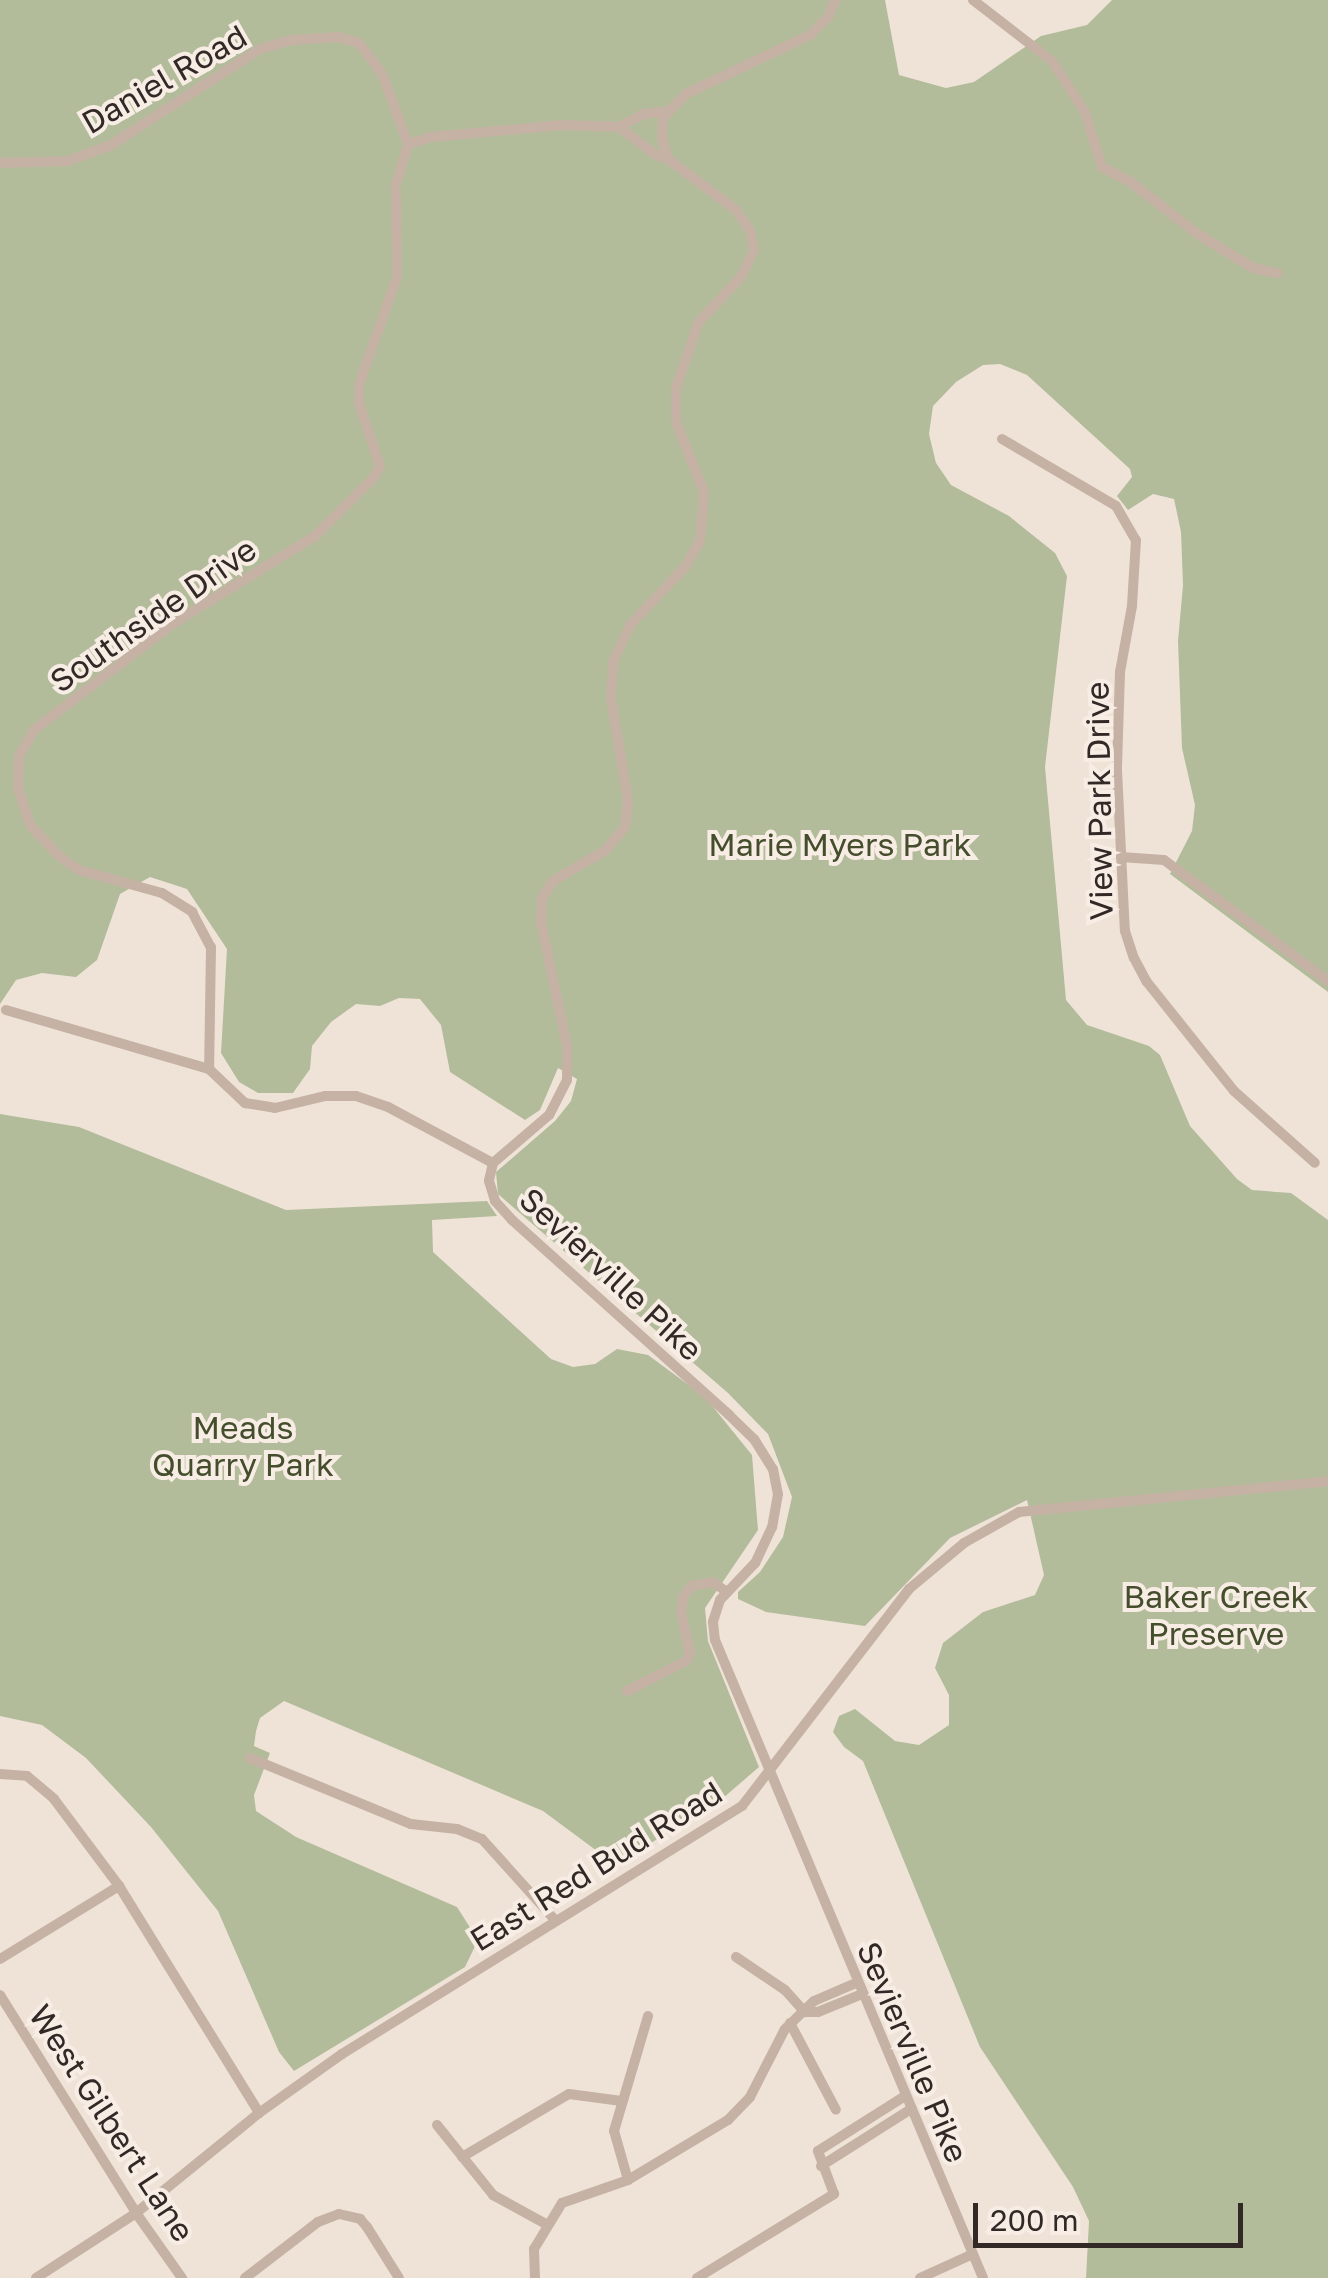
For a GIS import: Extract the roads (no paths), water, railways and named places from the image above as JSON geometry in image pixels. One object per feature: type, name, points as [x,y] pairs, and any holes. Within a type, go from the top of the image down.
[{"type":"street","points":[[408,144],[431,137],[562,125],[619,127],[643,114],[666,111],[694,90],[810,34],[828,17],[836,0]]},
{"type":"street","points":[[973,0],[1052,61],[1085,112],[1102,168],[1132,183],[1252,268],[1277,273]]},
{"type":"street","name":"Daniel Road","points":[[0,163],[68,160],[111,145],[260,50],[292,40],[338,37],[359,43],[382,73],[408,144]]},
{"type":"street","points":[[666,111],[661,130],[668,159]]},
{"type":"street","points":[[619,127],[656,155],[668,159]]},
{"type":"street","name":"Southside Drive","points":[[209,1069],[212,968],[204,929],[178,900],[79,870],[39,840],[18,788],[19,756],[34,730],[172,624],[329,524],[380,466],[359,404],[359,385],[396,278],[396,185],[408,144]]},
{"type":"street","name":"Sevierville Pike","points":[[668,159],[736,210],[750,230],[754,250],[742,278],[698,323],[676,388],[676,422],[704,492],[700,541],[685,567],[630,626],[613,662],[611,698],[628,801],[625,827],[606,850],[553,880],[542,898],[542,922],[568,1046],[567,1080],[550,1115],[493,1163],[490,1188],[500,1208],[729,1415],[767,1458],[778,1494],[772,1528],[754,1562],[726,1592],[713,1622],[715,1640],[983,2278]]},
{"type":"street","name":"View Park Drive","points":[[1002,439],[1116,506],[1136,540],[1132,606],[1120,672],[1117,770],[1125,931],[1146,982],[1234,1091],[1315,1163]]},
{"type":"street","points":[[1121,858],[1164,860],[1328,981]]},
{"type":"street","points":[[6,1010],[209,1069],[245,1103],[261,1108],[342,1094],[372,1100],[493,1163]]},
{"type":"street","name":"East Red Bud Road","points":[[36,2278],[136,2213],[259,2113],[342,2054],[732,1814],[769,1774],[909,1588],[952,1550],[1019,1512],[1328,1481]]},
{"type":"street","points":[[626,1691],[686,1661],[690,1653],[681,1612],[683,1598],[691,1586],[713,1582],[726,1592]]},
{"type":"street","points":[[250,1758],[411,1824],[457,1830],[482,1839],[555,1920]]},
{"type":"street","points":[[0,1774],[27,1776],[45,1788],[120,1886],[259,2113]]},
{"type":"street","points":[[0,1959],[120,1886]]},
{"type":"street","points":[[736,1957],[784,1990],[805,2012],[818,2012],[862,1994]]},
{"type":"street","points":[[535,2278],[534,2249],[553,2212],[576,2194],[628,2180],[742,2108],[776,2040],[790,2023],[814,2001],[856,1982]]},
{"type":"street","name":"West Gilbert Lane","points":[[0,1995],[136,2213],[182,2278]]},
{"type":"street","points":[[628,2180],[614,2131],[648,2016]]},
{"type":"street","points":[[790,2023],[836,2110]]},
{"type":"street","points":[[462,2157],[568,2094],[622,2100]]},
{"type":"street","points":[[697,2278],[834,2194],[818,2152],[905,2096]]},
{"type":"street","points":[[822,2166],[911,2109]]},
{"type":"street","points":[[437,2125],[494,2195],[546,2224]]},
{"type":"street","points":[[245,2278],[318,2222],[339,2214],[360,2219],[368,2227],[399,2278]]},
{"type":"street","points":[[920,2278],[973,2254]]},
{"type":"park label","name":"Marie Myers Park","points":[[840,844]]},
{"type":"park label","name":"Meads Quarry Park","points":[[243,1446]]},
{"type":"park label","name":"Baker Creek Preserve","points":[[1216,1616]]}]
